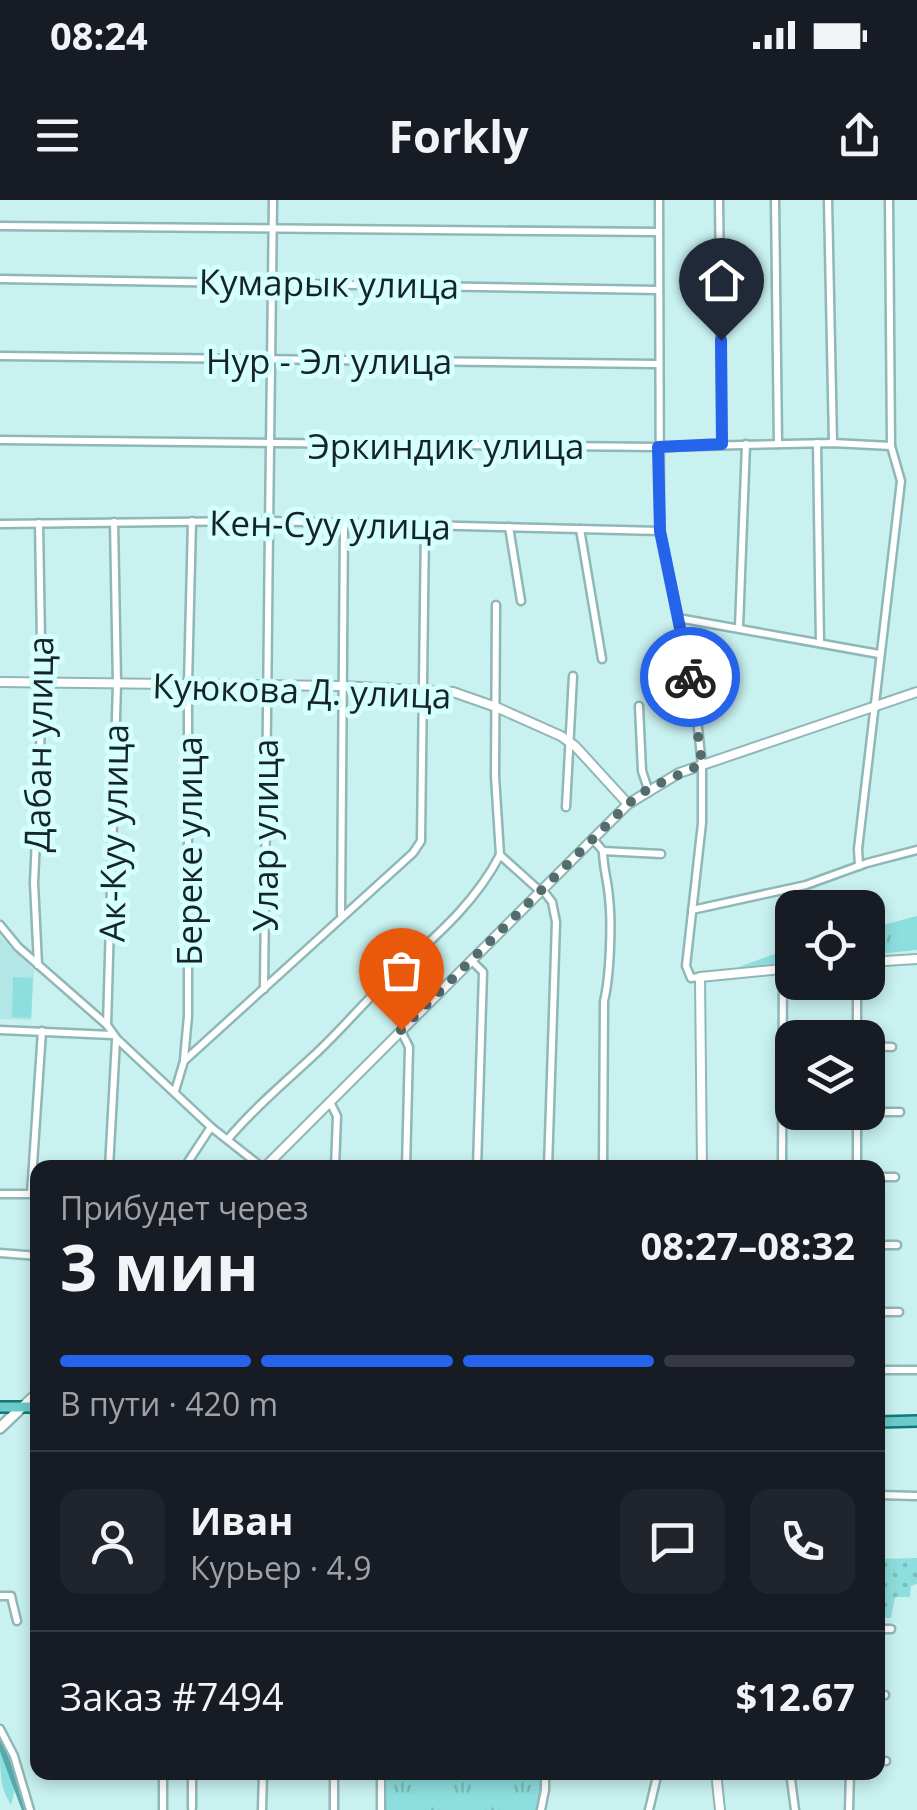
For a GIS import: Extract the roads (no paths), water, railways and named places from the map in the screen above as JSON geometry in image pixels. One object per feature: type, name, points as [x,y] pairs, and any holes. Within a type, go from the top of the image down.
[{"type":"main road","points":[[0,1407],[30,1408]]},
{"type":"main road","points":[[0,1428],[22,1407]]},
{"type":"main road","points":[[885,1422],[917,1421]]},
{"type":"street","name":"Улар улица","points":[[264,989],[264,685],[273,200]]},
{"type":"street","points":[[659,200],[660,531],[694,691],[702,764],[702,824],[687,973],[691,978],[775,970]]},
{"type":"street","points":[[720,200],[722,444]]},
{"type":"street","points":[[775,200],[778,444]]},
{"type":"street","points":[[828,200],[833,443]]},
{"type":"street","points":[[859,866],[879,654],[901,481],[891,446],[889,200]]},
{"type":"street","points":[[0,226],[660,232]]},
{"type":"street","name":"Кумарык улица","points":[[0,279],[658,290]]},
{"type":"street","name":"Нур - Эл улица","points":[[0,356],[658,364]]},
{"type":"street","name":"Эркиндик улица","points":[[0,440],[891,446]]},
{"type":"street","points":[[818,443],[820,643]]},
{"type":"street","points":[[740,627],[746,444]]},
{"type":"street","name":"Береке улица","points":[[175,1091],[184,1061],[188,1016],[192,521]]},
{"type":"street","name":"Кен-Суу улица","points":[[0,524],[267,521],[660,531]]},
{"type":"street","name":"Ак-Куу улица","points":[[107,1025],[116,683],[114,522]]},
{"type":"street","points":[[342,916],[344,522]]},
{"type":"street","name":"Дабан улица","points":[[38,965],[34,884],[41,683],[40,523]]},
{"type":"street","points":[[184,1061],[413,854],[421,842],[425,526]]},
{"type":"street","points":[[509,527],[521,601]]},
{"type":"street","points":[[580,528],[602,659]]},
{"type":"street","points":[[228,1139],[460,914],[485,885],[500,855],[496,605]]},
{"type":"street","points":[[678,618],[879,654]]},
{"type":"street","points":[[566,806],[573,676]]},
{"type":"street","name":"Куюкова Д. улица","points":[[0,682],[341,686],[453,692],[496,707],[570,743],[628,804]]},
{"type":"street","points":[[271,1160],[628,804],[648,789],[702,764],[917,692]]},
{"type":"street","points":[[639,706],[642,770],[648,789]]},
{"type":"street","points":[[593,839],[604,851],[662,854]]},
{"type":"street","points":[[692,910],[806,884],[917,850]]},
{"type":"street","points":[[603,1160],[604,1000],[610,910],[604,851]]},
{"type":"street","points":[[500,855],[552,902],[556,922],[548,1160]]},
{"type":"street","points":[[0,925],[38,965],[107,1025],[115,1037],[253,1160]]},
{"type":"street","points":[[885,961],[916,959]]},
{"type":"street","points":[[472,961],[483,972],[478,1160]]},
{"type":"street","points":[[700,977],[702,1160]]},
{"type":"street","points":[[782,1160],[787,1000]]},
{"type":"street","points":[[0,1030],[115,1037]]},
{"type":"street","points":[[401,1030],[409,1047],[406,1160]]},
{"type":"street","points":[[36,1160],[42,1031]]},
{"type":"street","points":[[109,1160],[115,1037]]},
{"type":"street","points":[[885,1047],[892,1047]]},
{"type":"street","points":[[329,1101],[336,1116],[335,1160]]},
{"type":"street","points":[[885,1112],[900,1112]]},
{"type":"street","points":[[189,1160],[211,1126]]},
{"type":"street","points":[[857,1130],[858,1160]]},
{"type":"street","points":[[885,1177],[895,1177]]},
{"type":"street","points":[[0,1194],[30,1194]]},
{"type":"street","points":[[885,1245],[898,1245]]},
{"type":"street","points":[[0,1253],[30,1255]]},
{"type":"street","points":[[885,1312],[899,1312]]},
{"type":"street","points":[[885,1370],[917,1370]]},
{"type":"street","points":[[22,1407],[30,1400]]},
{"type":"street","points":[[885,1495],[917,1496]]},
{"type":"street","points":[[0,1596],[12,1596],[16,1620]]},
{"type":"street","points":[[885,1629],[891,1629]]},
{"type":"street","points":[[0,1729],[14,1756],[30,1810]]},
{"type":"street","points":[[162,1780],[163,1810]]},
{"type":"street","points":[[192,1780],[192,1808]]},
{"type":"street","points":[[262,1810],[263,1780]]},
{"type":"street","points":[[334,1780],[334,1810]]},
{"type":"street","points":[[380,1810],[381,1780]]},
{"type":"street","points":[[541,1810],[545,1780]]},
{"type":"street","points":[[649,1810],[656,1780]]},
{"type":"street","points":[[717,1780],[720,1810]]},
{"type":"street","points":[[791,1780],[795,1810]]},
{"type":"street","points":[[849,1810],[850,1780]]},
{"type":"waterway","points":[[0,1743],[25,1810]]}]
